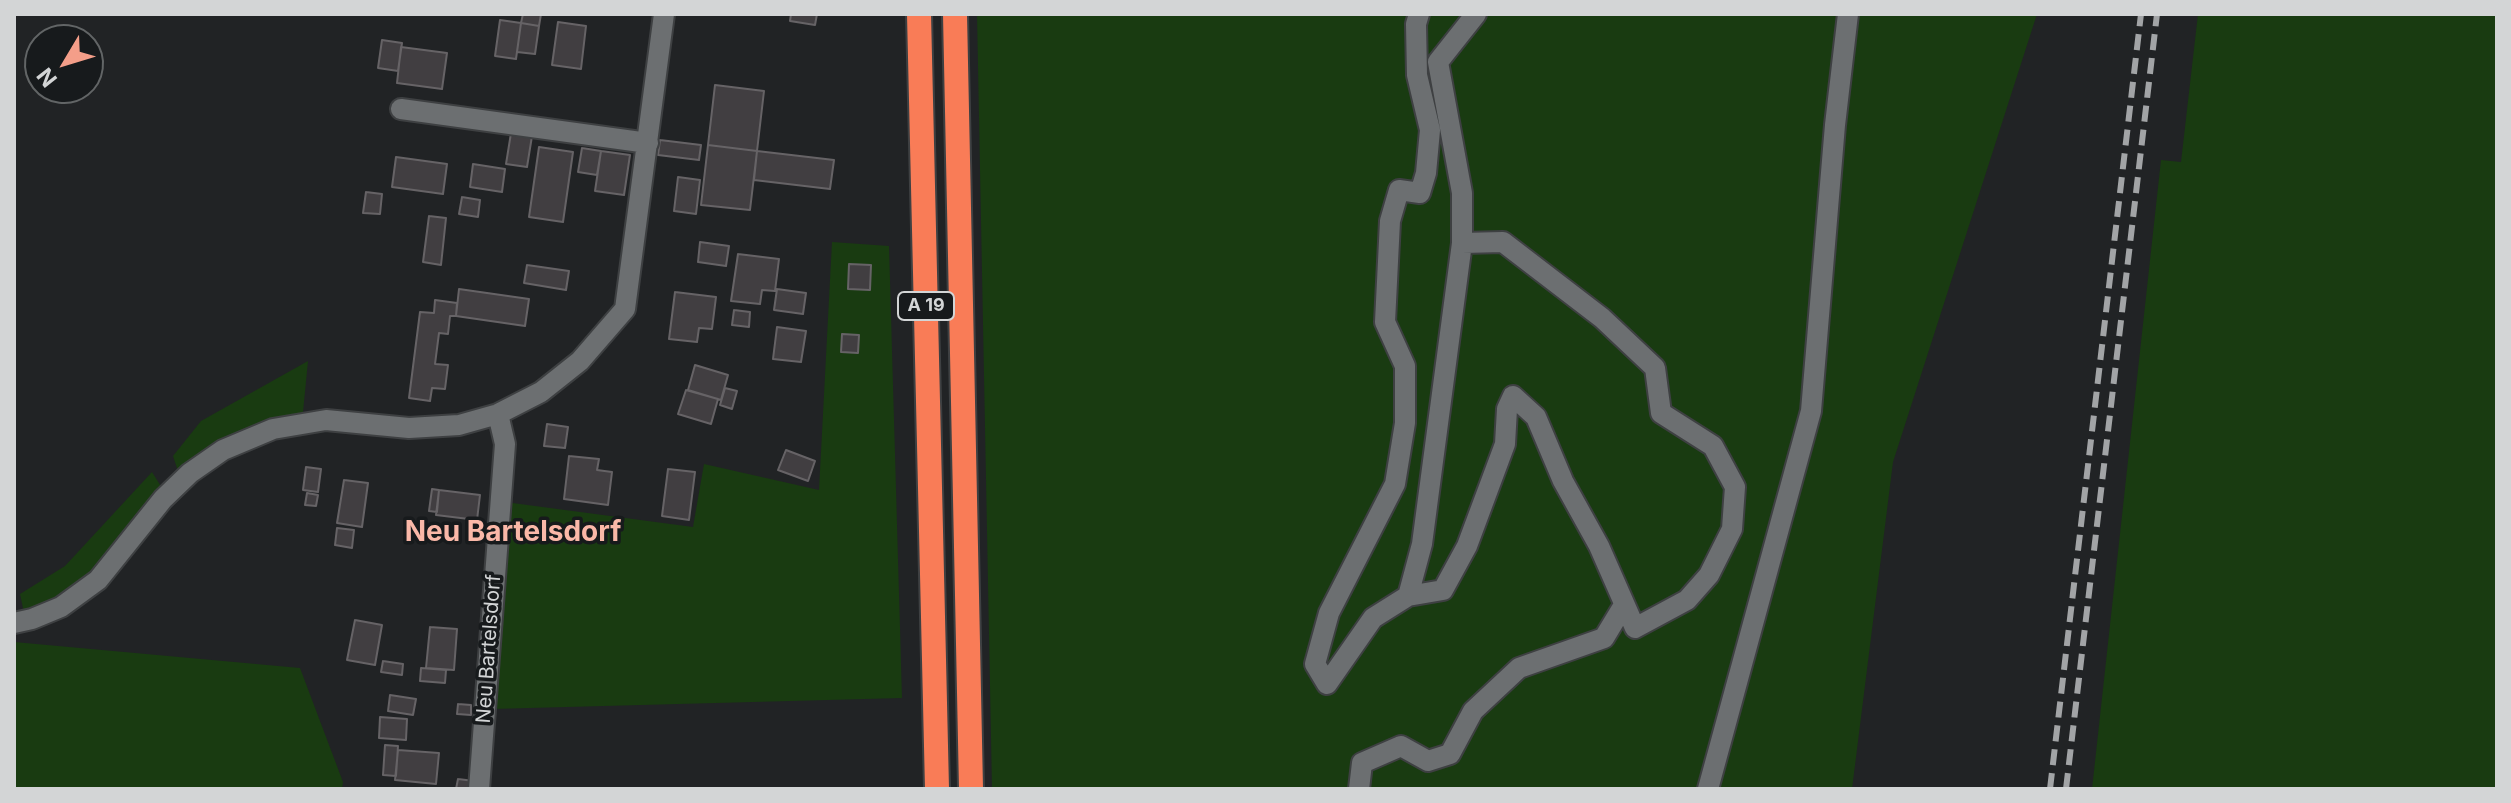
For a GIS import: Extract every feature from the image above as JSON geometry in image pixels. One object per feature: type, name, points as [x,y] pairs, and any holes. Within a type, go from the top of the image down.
[{"type":"highway","name":"A 19","points":[[919,14],[937,789]]},
{"type":"highway","name":"A 19","points":[[956,18],[971,789]]},
{"type":"street","points":[[14,623],[61,607],[98,580],[163,499],[190,473],[223,450],[273,429],[326,420],[409,428],[459,425],[498,414],[541,392],[571,369],[625,309],[664,14]]},
{"type":"street","points":[[1419,14],[1416,24],[1417,75],[1430,130],[1426,173],[1420,193],[1399,190],[1390,221],[1385,322],[1405,366],[1405,423],[1395,484],[1329,613],[1315,664],[1327,684],[1373,618],[1408,596],[1443,590],[1467,546],[1505,444],[1507,409],[1513,396],[1536,417],[1563,481],[1599,546],[1635,628],[1687,600],[1709,575],[1732,529],[1735,487],[1713,446],[1661,413],[1655,368],[1602,318],[1503,242],[1462,243]]},
{"type":"street","points":[[1408,596],[1422,544],[1462,243],[1462,193],[1438,62],[1476,14]]},
{"type":"street","points":[[1708,789],[1811,411],[1835,125],[1848,14]]},
{"type":"street","points":[[401,109],[648,143]]},
{"type":"street","name":"Neu Bartelsdorf","points":[[479,789],[505,444],[498,414]]},
{"type":"street","points":[[1359,789],[1362,763],[1401,746],[1428,761],[1450,754],[1473,711],[1519,668],[1604,638],[1624,605]]},
{"type":"green space","points":[[977,14],[2037,14],[1893,462],[1852,789],[992,789]]},
{"type":"green space","points":[[2198,14],[2497,14],[2497,789],[2092,789],[2161,160],[2181,162]]},
{"type":"green space","points":[[832,242],[889,246],[902,698],[492,709],[505,502],[693,527],[704,464],[819,490]]},
{"type":"green space","points":[[308,361],[303,412],[271,421],[178,471],[173,456],[201,421]]},
{"type":"green space","points":[[152,472],[162,488],[104,560],[68,592],[24,613],[20,594],[65,566]]},
{"type":"green space","points":[[14,642],[300,668],[343,782],[342,789],[14,789]]},
{"type":"building","points":[[523,14],[541,14],[539,26],[521,23]]},
{"type":"building","points":[[791,14],[817,14],[815,25],[790,21]]},
{"type":"building","points":[[500,20],[521,23],[516,59],[495,56]]},
{"type":"building","points":[[558,22],[586,26],[581,69],[552,65]]},
{"type":"building","points":[[521,23],[539,26],[535,54],[517,52]]},
{"type":"building","points":[[382,40],[402,43],[398,71],[378,68]]},
{"type":"building","points":[[401,47],[447,53],[442,89],[397,83]]},
{"type":"building","points":[[715,85],[764,91],[757,151],[708,145]]},
{"type":"building","points":[[511,133],[532,136],[527,167],[506,164]]},
{"type":"building","points":[[660,140],[701,145],[699,160],[658,155]]},
{"type":"building","points":[[708,145],[757,151],[750,210],[701,205]]},
{"type":"building","points":[[539,147],[573,152],[563,222],[529,217]]},
{"type":"building","points":[[582,148],[601,151],[597,175],[578,172]]},
{"type":"building","points":[[601,151],[630,155],[624,195],[595,191]]},
{"type":"building","points":[[757,151],[834,160],[830,189],[754,180]]},
{"type":"building","points":[[396,157],[447,164],[443,194],[392,187]]},
{"type":"building","points":[[473,164],[505,169],[502,192],[470,187]]},
{"type":"building","points":[[678,177],[700,180],[696,214],[674,211]]},
{"type":"building","points":[[366,192],[382,194],[380,214],[363,213]]},
{"type":"building","points":[[462,197],[480,200],[478,217],[459,214]]},
{"type":"building","points":[[429,216],[446,218],[441,265],[423,262]]},
{"type":"building","points":[[700,242],[729,246],[726,266],[698,262]]},
{"type":"building","points":[[738,254],[779,259],[775,291],[762,290],[760,304],[731,301]]},
{"type":"building","points":[[849,264],[871,265],[870,290],[848,289]]},
{"type":"building","points":[[527,265],[569,271],[566,290],[524,283]]},
{"type":"building","points":[[459,289],[529,299],[525,326],[456,316]]},
{"type":"building","points":[[777,289],[806,293],[803,314],[774,310]]},
{"type":"building","points":[[675,292],[716,297],[712,329],[699,328],[697,342],[669,339]]},
{"type":"building","points":[[435,300],[457,303],[456,316],[450,316],[448,334],[439,333],[435,364],[448,365],[445,389],[432,388],[430,401],[409,398],[420,312],[434,313]]},
{"type":"building","points":[[734,310],[750,312],[749,327],[732,325]]},
{"type":"building","points":[[777,327],[806,331],[801,362],[773,359]]},
{"type":"building","points":[[842,334],[859,335],[858,353],[841,352]]},
{"type":"building","points":[[695,365],[728,375],[721,400],[688,390]]},
{"type":"building","points":[[725,388],[737,391],[732,409],[720,405]]},
{"type":"building","points":[[686,390],[718,399],[711,424],[678,414]]},
{"type":"building","points":[[547,424],[568,427],[565,448],[544,446]]},
{"type":"building","points":[[786,450],[815,461],[808,481],[778,470]]},
{"type":"building","points":[[569,456],[599,459],[597,470],[612,472],[608,505],[564,499]]},
{"type":"building","points":[[306,467],[321,469],[318,492],[303,490]]},
{"type":"building","points":[[668,469],[695,472],[689,520],[662,516]]},
{"type":"building","points":[[344,480],[368,483],[362,527],[337,523]]},
{"type":"building","points":[[432,489],[439,490],[437,512],[429,511]]},
{"type":"building","points":[[439,490],[480,495],[477,520],[436,515]]},
{"type":"building","points":[[307,493],[318,495],[316,506],[305,505]]},
{"type":"building","points":[[337,528],[354,530],[352,548],[335,545]]},
{"type":"building","points":[[355,620],[382,625],[375,665],[347,660]]},
{"type":"building","points":[[430,627],[457,629],[454,670],[426,668]]},
{"type":"building","points":[[383,661],[403,664],[402,675],[381,672]]},
{"type":"building","points":[[421,668],[446,670],[445,683],[420,681]]},
{"type":"building","points":[[390,695],[416,699],[413,715],[388,711]]},
{"type":"building","points":[[458,704],[471,705],[471,715],[457,714]]},
{"type":"building","points":[[380,717],[407,719],[406,740],[379,738]]},
{"type":"building","points":[[385,745],[398,746],[396,776],[383,775]]},
{"type":"building","points":[[398,750],[439,753],[436,784],[395,780]]},
{"type":"building","points":[[458,779],[474,781],[473,789],[456,789]]},
{"type":"railway","points":[[2050,789],[2141,14]]},
{"type":"railway","points":[[2066,789],[2157,14]]},
{"type":"district","name":"Neu Bartelsdorf","points":[[513,533]]}]
